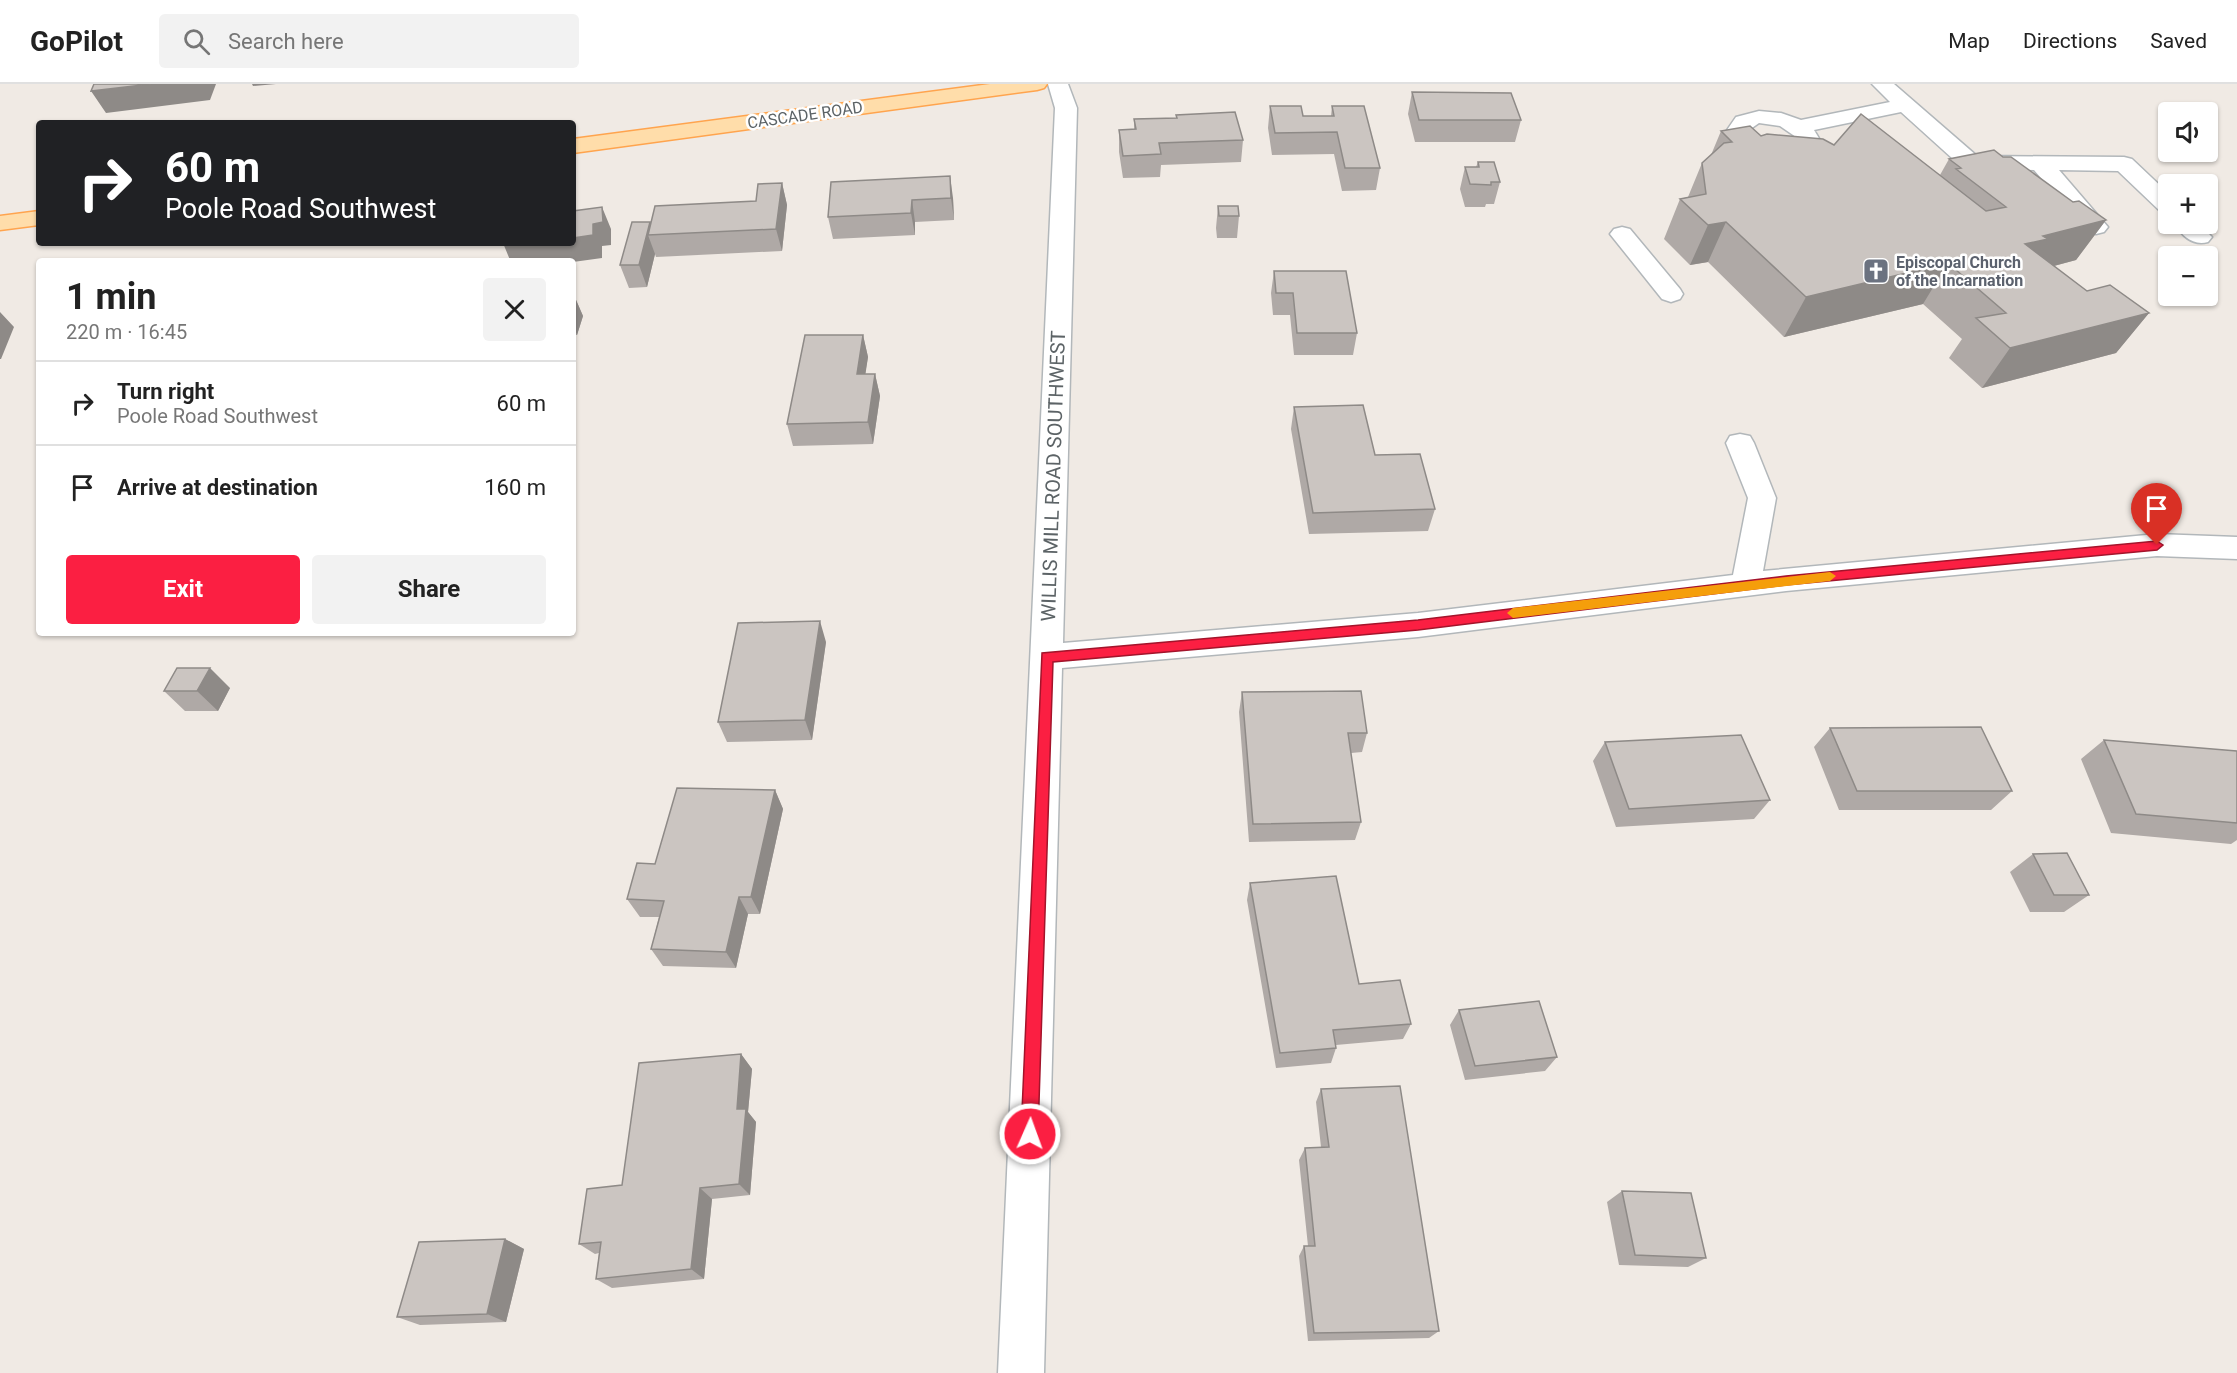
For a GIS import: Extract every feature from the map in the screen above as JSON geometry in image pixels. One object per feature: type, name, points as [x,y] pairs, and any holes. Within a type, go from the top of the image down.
[{"type":"main road","name":"CASCADE ROAD","points":[[576,146],[1037,84]]},
{"type":"main road","points":[[0,223],[36,218]]},
{"type":"street","name":"WILLIS MILL ROAD SOUTHWEST","points":[[1021,1373],[1066,108],[1058,84]]},
{"type":"street","points":[[1882,84],[1971,163],[2124,164],[2158,196]]},
{"type":"street","points":[[1798,127],[1905,105]]},
{"type":"street","points":[[2041,164],[2096,227]]},
{"type":"street","points":[[1622,234],[1671,294]]},
{"type":"street","points":[[1740,443],[1762,498],[1746,585]]},
{"type":"street","points":[[1046,657],[1418,625],[1746,585],[2157,545],[2237,548]]},
{"type":"building","points":[[94,84],[151,84],[91,91]]},
{"type":"building","points":[[1412,92],[1511,93],[1521,120],[1419,120]]},
{"type":"building","points":[[1270,106],[1301,106],[1303,116],[1334,116],[1332,106],[1364,106],[1380,168],[1345,168],[1337,132],[1275,133]]},
{"type":"building","points":[[1235,112],[1243,140],[1159,143],[1161,154],[1123,156],[1119,130],[1136,129],[1134,119],[1177,118],[1176,115]]},
{"type":"building","points":[[1861,114],[1986,211],[2006,207],[1956,169],[1961,168],[1949,159],[1994,150],[2003,157],[2011,157],[2073,202],[2079,201],[2106,220],[2043,236],[2048,239],[2025,244],[2087,291],[2110,285],[2149,313],[2010,348],[1976,318],[2006,313],[1948,263],[1806,297],[1726,222],[1708,225],[1680,199],[1706,194],[1702,163],[1724,143],[1732,142],[1721,131],[1750,126],[1761,136],[1767,134],[1823,139],[1834,145]]},
{"type":"building","points":[[1478,162],[1494,162],[1500,182],[1491,182],[1491,185],[1470,184],[1465,167],[1479,167]]},
{"type":"building","points":[[950,176],[951,198],[912,200],[911,213],[828,217],[831,182]]},
{"type":"building","points":[[782,183],[776,229],[648,235],[655,206],[756,201],[758,184]]},
{"type":"building","points":[[1218,206],[1238,206],[1239,216],[1219,216]]},
{"type":"building","points":[[602,207],[603,222],[593,224],[593,235],[576,238],[576,211]]},
{"type":"building","points":[[632,222],[650,222],[639,265],[620,265]]},
{"type":"building","points":[[1274,271],[1346,271],[1357,333],[1297,333],[1293,293],[1276,293]]},
{"type":"building","points":[[805,335],[863,335],[857,374],[875,374],[868,422],[787,424]]},
{"type":"building","points":[[1363,405],[1375,455],[1420,454],[1435,509],[1313,513],[1294,407]]},
{"type":"building","points":[[820,621],[805,720],[718,722],[738,623]]},
{"type":"building","points":[[177,668],[210,668],[197,691],[164,691]]},
{"type":"building","points":[[1361,691],[1367,733],[1348,733],[1361,822],[1253,824],[1242,692]]},
{"type":"building","points":[[1981,727],[2012,791],[1857,791],[1830,728]]},
{"type":"building","points":[[1741,735],[1770,800],[1629,809],[1605,742]]},
{"type":"building","points":[[2104,740],[2237,751],[2237,823],[2136,814]]},
{"type":"building","points":[[677,788],[775,790],[751,897],[739,897],[726,952],[651,949],[664,901],[627,899],[637,863],[655,864]]},
{"type":"building","points":[[2067,853],[2089,895],[2054,895],[2033,854]]},
{"type":"building","points":[[1336,876],[1359,984],[1400,980],[1411,1024],[1333,1030],[1336,1048],[1280,1053],[1250,883]]},
{"type":"building","points":[[1539,1001],[1557,1057],[1475,1066],[1459,1010]]},
{"type":"building","points":[[741,1054],[737,1109],[746,1109],[739,1184],[700,1188],[691,1269],[596,1279],[601,1242],[579,1244],[587,1189],[622,1185],[639,1063]]},
{"type":"building","points":[[1400,1086],[1439,1331],[1314,1333],[1304,1246],[1315,1246],[1305,1148],[1329,1147],[1321,1089]]},
{"type":"building","points":[[1622,1191],[1691,1193],[1706,1258],[1635,1255]]},
{"type":"building","points":[[505,1239],[487,1314],[397,1317],[419,1242]]},
{"type":"slow traffic","points":[[1513,613],[1830,576]]},
{"type":"place","name":"Episcopal Church of the Incarnation","points":[[1876,271]]},
{"type":"route","points":[[1030,1134],[1046,657],[1418,625],[1786,580],[2157,545]]}]
